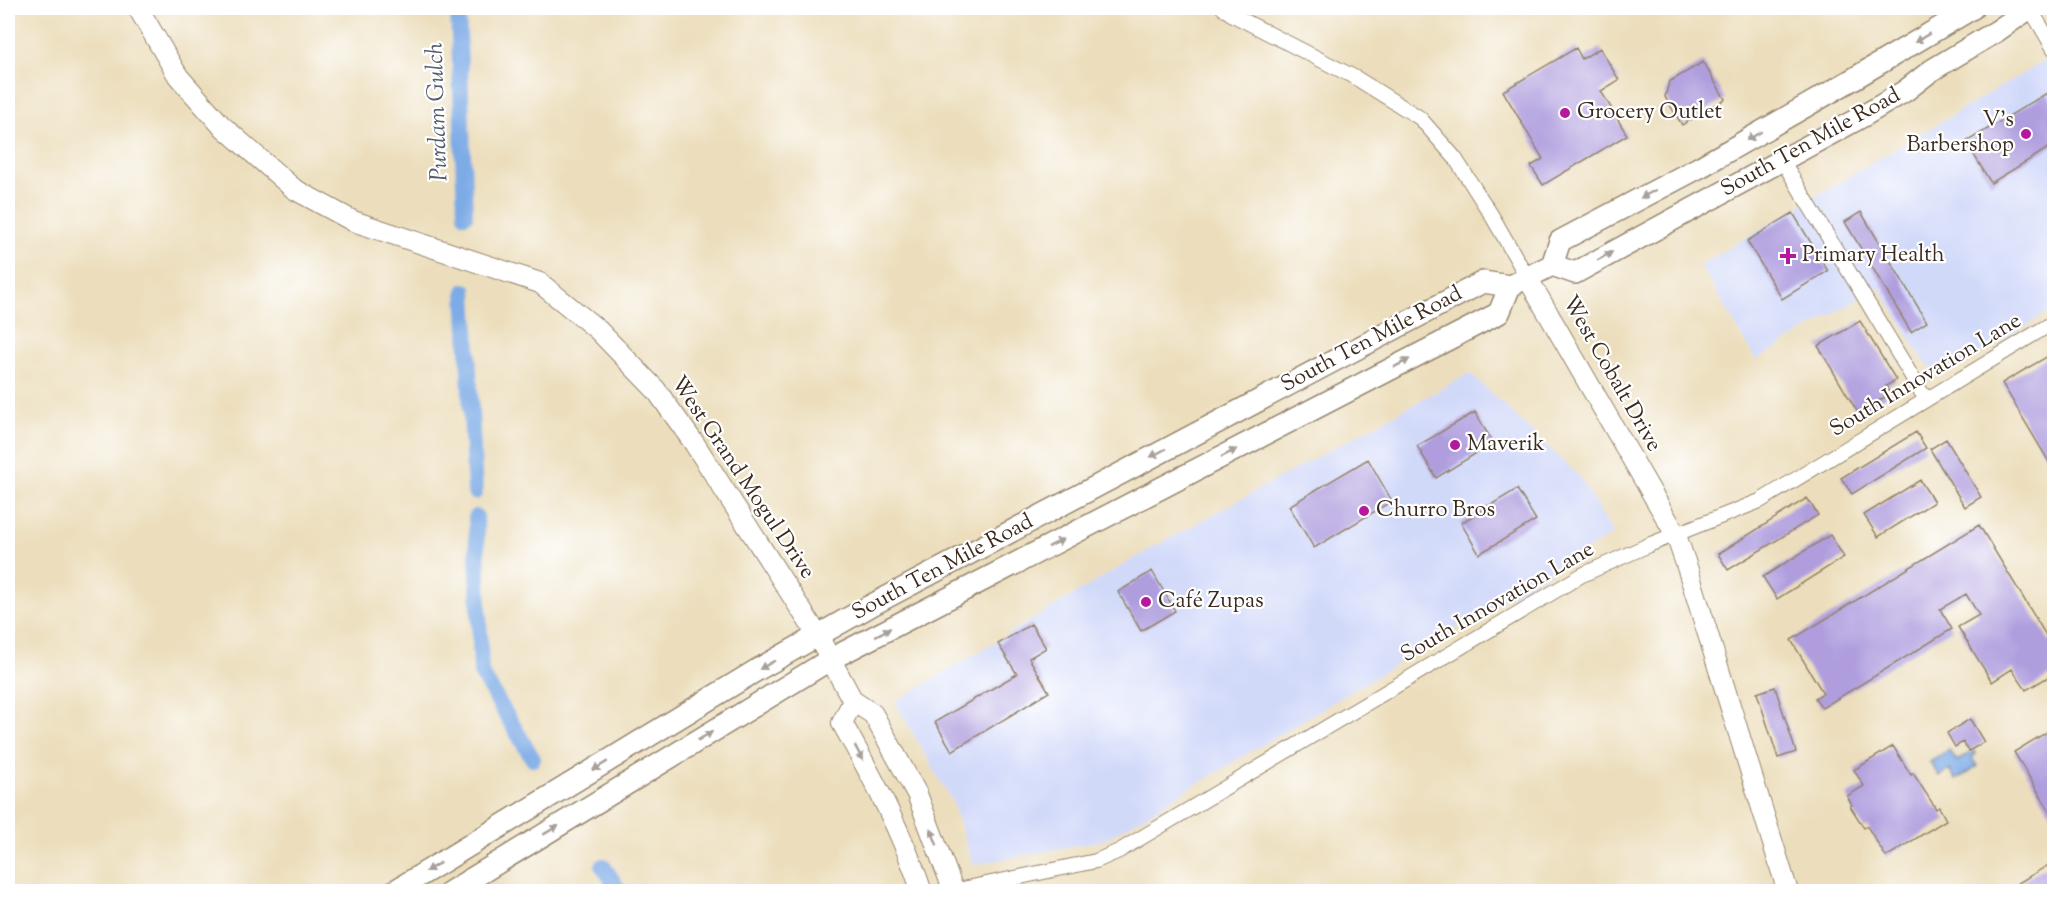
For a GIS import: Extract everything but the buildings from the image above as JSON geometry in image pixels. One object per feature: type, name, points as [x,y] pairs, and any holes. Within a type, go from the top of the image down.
[{"type":"main road","name":"South Ten Mile Road","points":[[1972,8],[1752,137],[1560,241],[1552,265],[1575,273],[1905,91],[1932,70],[2030,8]]},
{"type":"main road","points":[[1518,282],[1552,265]]},
{"type":"main road","name":"South Ten Mile Road","points":[[393,891],[757,670],[947,565],[1484,282],[1518,282]]},
{"type":"main road","name":"South Ten Mile Road","points":[[450,891],[831,659],[1499,313],[1518,282]]},
{"type":"street","name":"West Grand Mogul Drive","points":[[138,8],[178,76],[221,125],[294,189],[353,221],[540,283],[598,330],[656,390],[694,442],[818,636],[853,701]]},
{"type":"street","name":"West Cobalt Drive","points":[[1223,8],[1356,78],[1420,118],[1455,158],[1492,216],[1518,282],[1663,510],[1676,535],[1788,891]]},
{"type":"street","points":[[2030,8],[2055,49]]},
{"type":"street","points":[[1782,160],[1926,400]]},
{"type":"street","name":"South Innovation Lane","points":[[954,891],[1096,861],[1119,851],[1582,575],[1760,501],[2055,322]]},
{"type":"street","points":[[922,891],[910,855],[885,802],[842,723],[853,701],[873,714],[917,794],[954,891]]},
{"type":"shaded area","points":[[2054,55],[2054,309],[1942,376],[1924,361],[1879,287],[1756,360],[1700,265]]},
{"type":"shaded area","points":[[1470,373],[1579,476],[1613,534],[1104,840],[973,865],[952,801],[895,702],[1150,549]]},
{"type":"water","points":[[1949,750],[1957,761],[1974,751],[1976,754],[1972,757],[1978,766],[1956,780],[1950,770],[1939,776],[1930,762]]},
{"type":"waterway","name":"Purdam Gulch","points":[[458,8],[465,215]]},
{"type":"waterway","name":"Purdam Gulch","points":[[465,291],[475,492]]},
{"type":"waterway","name":"Purdam Gulch","points":[[476,517],[481,673],[533,759]]},
{"type":"waterway","name":"Purdam Gulch","points":[[603,866],[620,892]]},
{"type":"place","name":"Grocery Outlet","points":[[1565,113]]},
{"type":"place","name":"V's Barbershop","points":[[2026,134]]},
{"type":"place","name":"Primary Health","points":[[1788,256]]},
{"type":"place","name":"Maverik","points":[[1455,445]]},
{"type":"place","name":"Churro Bros","points":[[1364,511]]},
{"type":"place","name":"Café Zupas","points":[[1146,602]]}]
